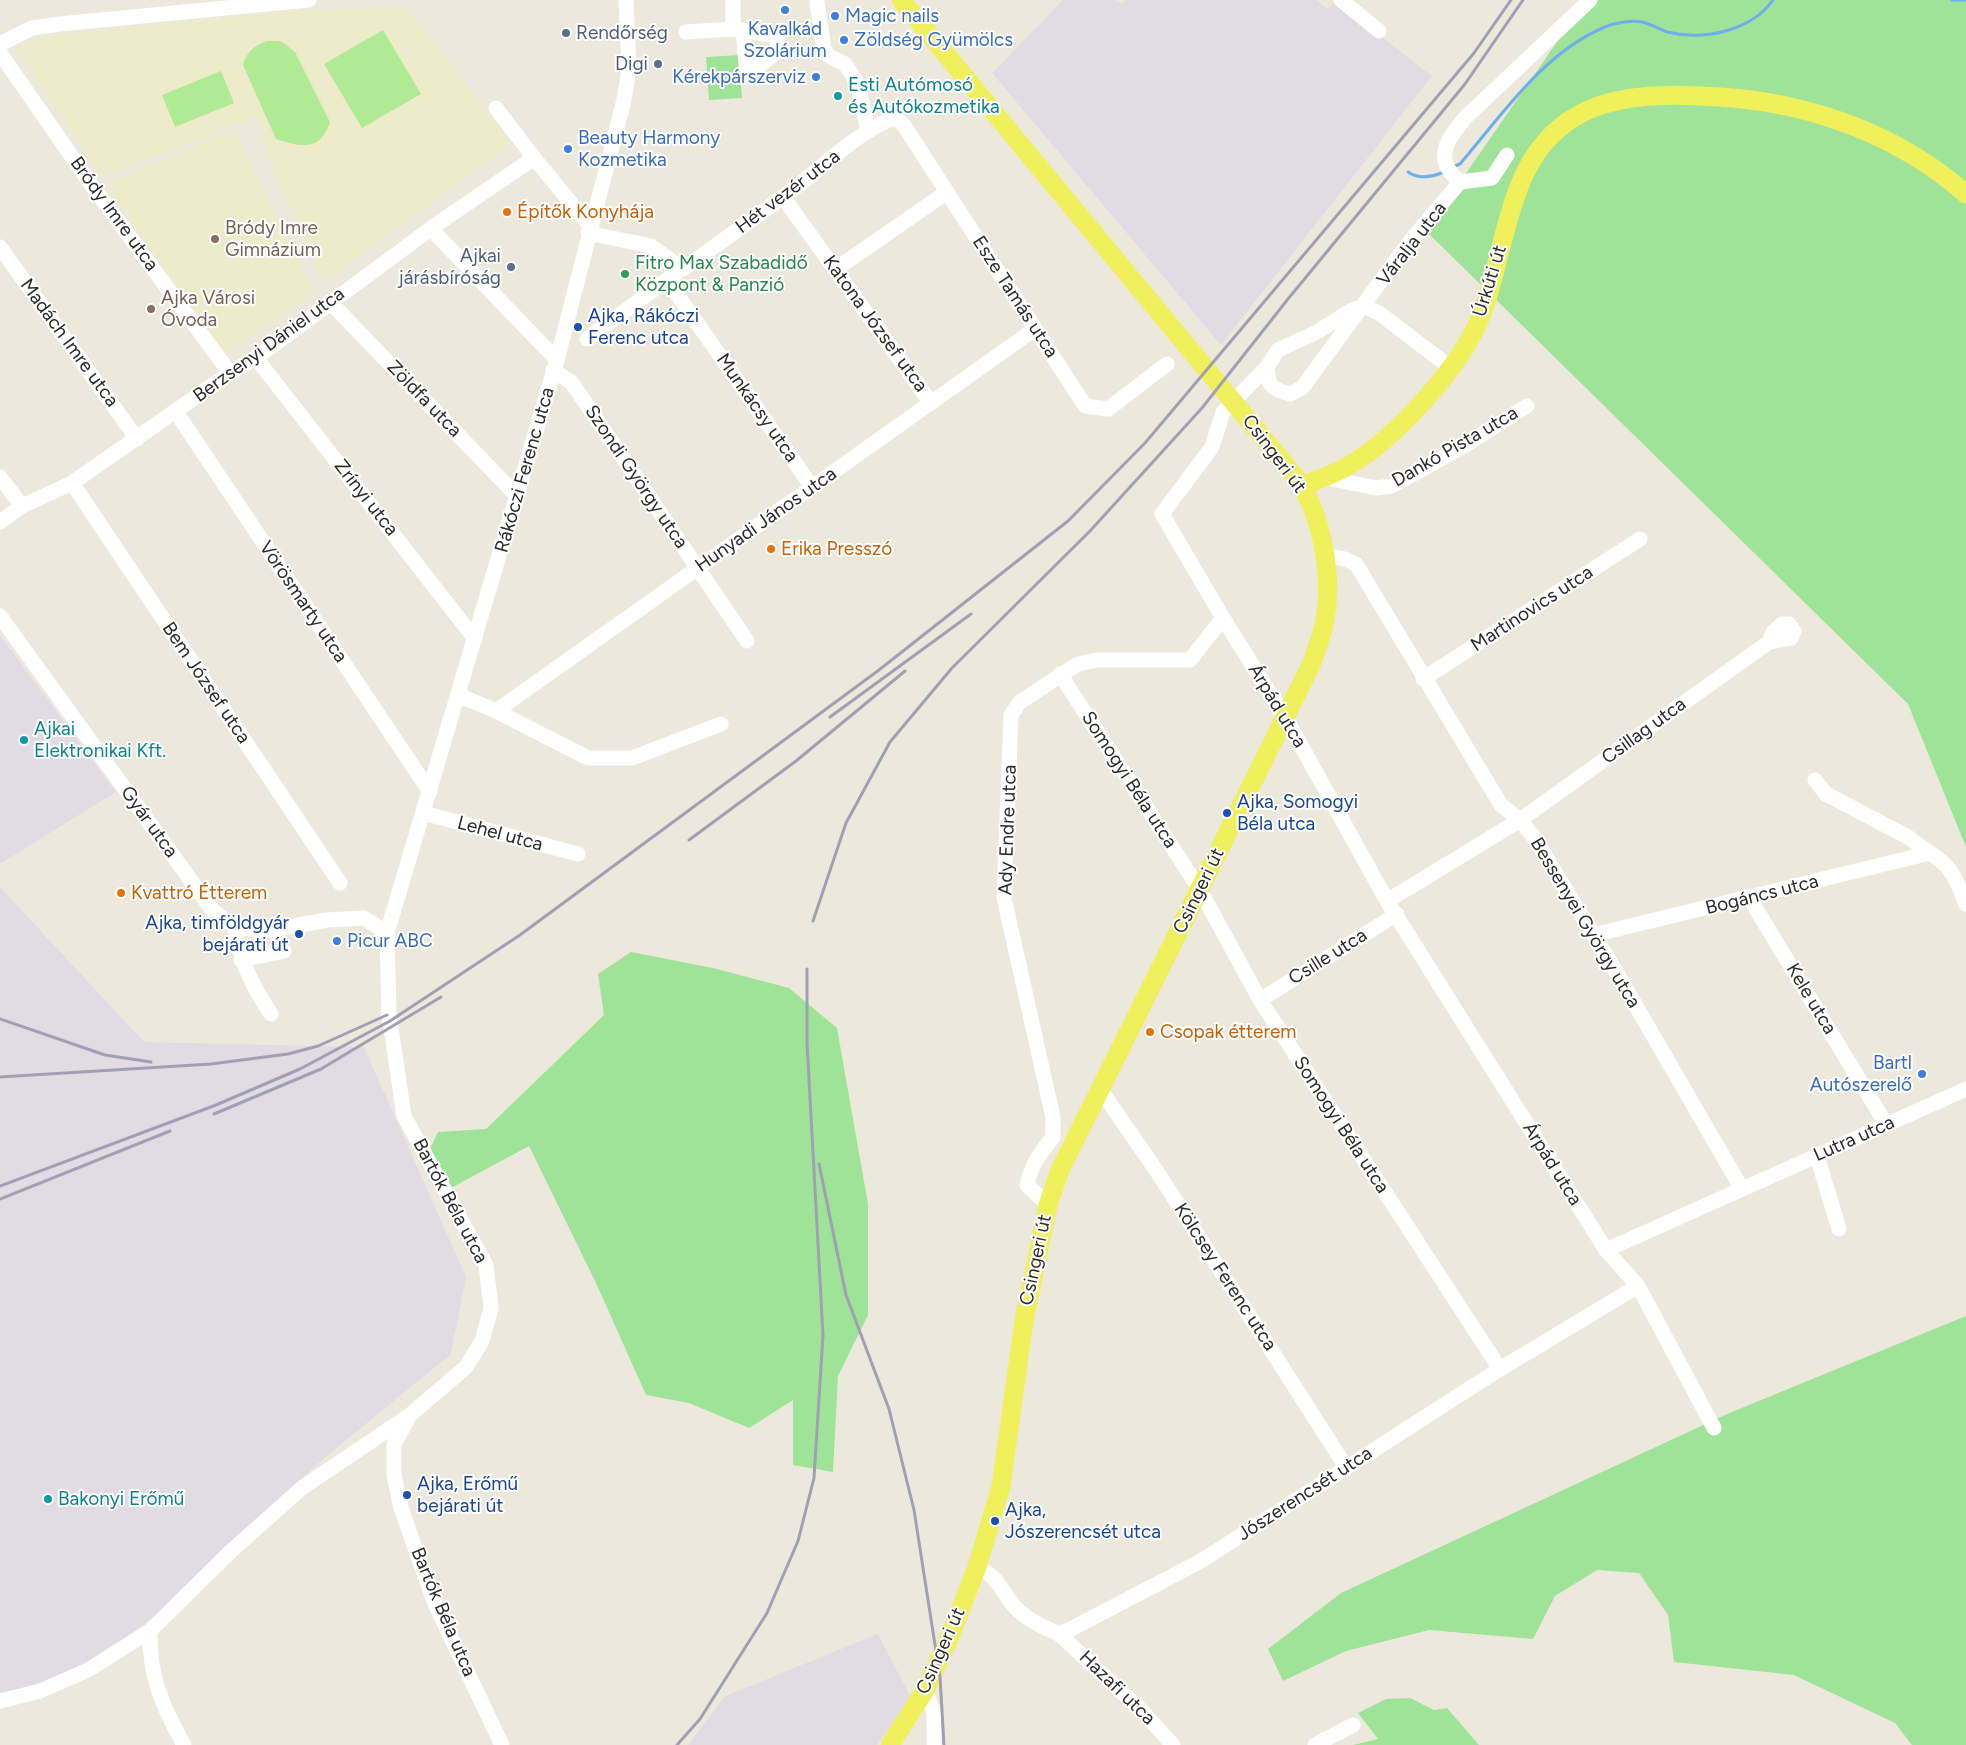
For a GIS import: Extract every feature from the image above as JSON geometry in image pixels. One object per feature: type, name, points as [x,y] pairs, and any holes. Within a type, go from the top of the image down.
[{"type":"main road","name":"Csingeri út","points":[[890,1745],[925,1690],[948,1641],[977,1567],[1002,1486],[1024,1321],[1048,1205],[1064,1162],[1312,663],[1326,620],[1328,589],[1326,556],[1313,512],[1302,486],[901,0]]},
{"type":"main road","name":"Úrkúti út","points":[[1302,486],[1348,466],[1376,446],[1421,403],[1451,368],[1480,317],[1516,195],[1524,175],[1545,142],[1577,115],[1622,98],[1669,94],[1766,101],[1826,115],[1883,138],[1920,159],[1966,194]]},
{"type":"street","points":[[0,44],[32,28],[267,2],[309,0]]},
{"type":"street","name":"Rákóczi Ferenc utca","points":[[387,933],[555,365],[624,100],[629,69],[626,0]]},
{"type":"street","points":[[686,32],[738,29],[732,0]]},
{"type":"street","points":[[1341,0],[1378,31]]},
{"type":"street","points":[[1507,155],[1492,178],[1460,182],[1452,176],[1445,163],[1446,144],[1452,133],[1466,117],[1590,0]]},
{"type":"street","points":[[817,3],[824,49],[829,56],[845,64],[858,84],[868,132]]},
{"type":"street","name":"Bródy Imre utca","points":[[0,53],[93,187],[230,373]]},
{"type":"street","points":[[496,108],[589,229],[651,246],[683,269]]},
{"type":"street","name":"Esze Tamás utca","points":[[884,122],[895,118],[903,124],[1085,406],[1108,409],[1167,364]]},
{"type":"street","name":"Hét vezér utca","points":[[587,339],[884,122]]},
{"type":"street","name":"Berzsenyi Dániel utca","points":[[0,522],[22,506],[72,483],[230,373],[256,358],[431,229],[534,158]]},
{"type":"street","name":"Váralja utca","points":[[1267,367],[1268,380],[1272,387],[1290,394],[1302,388],[1411,240],[1460,182]]},
{"type":"street","points":[[836,269],[947,192]]},
{"type":"street","name":"Katona József utca","points":[[783,197],[931,403]]},
{"type":"street","name":"Szondi György utca","points":[[431,229],[572,382],[747,641]]},
{"type":"street","name":"Madách Imre utca","points":[[0,247],[137,439]]},
{"type":"street","name":"Munkácsy utca","points":[[667,280],[812,487]]},
{"type":"street","name":"Zöldfa utca","points":[[330,302],[517,496]]},
{"type":"street","name":"Váralja utca","points":[[1162,514],[1212,447],[1223,412],[1267,367],[1278,350],[1315,333],[1352,310],[1364,306],[1379,313],[1451,368]]},
{"type":"street","name":"Hunyadi János utca","points":[[496,711],[1035,329]]},
{"type":"street","name":"Zrínyi utca","points":[[256,358],[475,639]]},
{"type":"street","name":"Dankó Pista utca","points":[[1323,477],[1376,488],[1392,486],[1464,446],[1527,406]]},
{"type":"street","name":"Vörösmarty utca","points":[[176,412],[430,792]]},
{"type":"street","points":[[0,477],[22,506]]},
{"type":"street","name":"Bem József utca","points":[[72,483],[340,883]]},
{"type":"street","name":"Árpád utca","points":[[1162,514],[1223,618],[1285,717],[1387,901],[1606,1250],[1638,1286],[1714,1428]]},
{"type":"street","name":"Martinovics utca","points":[[1423,679],[1640,539]]},
{"type":"street","name":"Bessenyei György utca","points":[[1326,556],[1345,559],[1356,564],[1423,679],[1501,806],[1520,820],[1533,836],[1742,1189]]},
{"type":"street","name":"Gyár utca","points":[[0,616],[213,911],[234,926],[271,930],[327,920],[364,918],[394,906]]},
{"type":"street","name":"Ady Endre utca","points":[[1048,1205],[1027,1185],[1038,1155],[1053,1136],[1053,1117],[1004,898],[1004,861],[1010,791],[1011,715],[1020,702],[1078,664],[1097,660],[1190,660],[1223,618]]},
{"type":"street","name":"Csillag utca","points":[[1520,820],[1768,642]]},
{"type":"street","name":"Somogyi Béla utca","points":[[1060,674],[1200,890],[1260,1000],[1500,1369]]},
{"type":"street","points":[[458,695],[496,711],[588,758],[632,758],[721,724]]},
{"type":"street","points":[[1815,780],[1826,794],[1908,838],[1942,860],[1953,871],[1966,904]]},
{"type":"street","name":"Lehel utca","points":[[423,813],[578,854]]},
{"type":"street","points":[[1387,901],[1520,820]]},
{"type":"street","name":"Bogáncs utca","points":[[1593,935],[1750,899],[1930,853]]},
{"type":"street","name":"Kele utca","points":[[1750,899],[1886,1124]]},
{"type":"street","name":"Csille utca","points":[[1260,1000],[1396,914]]},
{"type":"street","points":[[364,918],[387,933]]},
{"type":"street","points":[[234,926],[241,960],[252,985],[271,1014]]},
{"type":"street","name":"Bartók Béla utca","points":[[387,933],[390,1014],[404,1116],[486,1265],[492,1308],[482,1342],[466,1367],[410,1415],[394,1444],[394,1475],[401,1508],[435,1604],[502,1745]]},
{"type":"street","points":[[241,960],[284,951]]},
{"type":"street","name":"Kölcsey Ferenc utca","points":[[1100,1089],[1158,1173],[1346,1467]]},
{"type":"street","name":"Lutra utca","points":[[1742,1189],[1966,1089]]},
{"type":"street","points":[[1817,1156],[1839,1230]]},
{"type":"street","points":[[1606,1250],[1742,1189]]},
{"type":"street","name":"Jószerencsét utca","points":[[1059,1634],[1201,1561],[1500,1369],[1638,1286]]},
{"type":"street","points":[[0,1701],[40,1691],[88,1670],[150,1631],[230,1552],[303,1487],[410,1415]]},
{"type":"street","points":[[977,1567],[999,1583],[1017,1609],[1038,1624],[1059,1634]]},
{"type":"street","points":[[150,1631],[149,1658],[155,1686],[184,1745]]},
{"type":"street","name":"Hazafi utca","points":[[1059,1634],[1141,1710],[1173,1745]]},
{"type":"street","points":[[925,1690],[934,1712],[934,1745]]},
{"type":"street","points":[[1316,1745],[1353,1725]]},
{"type":"shaded area","points":[[1063,0],[1116,0],[1122,4],[1125,0],[1316,0],[1328,9],[1335,1],[1432,76],[1221,345],[992,73]]},
{"type":"shaded area","points":[[408,8],[512,143],[323,282],[268,161],[257,116],[101,178],[16,48],[39,37],[301,10]]},
{"type":"shaded area","name":"Bródy Imre Gimnázium","points":[[235,134],[314,292],[224,354],[106,186],[219,135]]},
{"type":"shaded area","points":[[0,635],[116,792],[0,864]]},
{"type":"shaded area","points":[[0,887],[144,1042],[364,1047],[466,1277],[451,1354],[316,1465],[175,1602],[82,1668],[0,1698]]},
{"type":"shaded area","points":[[878,1634],[911,1698],[877,1745],[688,1745],[725,1696]]},
{"type":"green space","points":[[1586,0],[1966,0],[1966,847],[1908,704],[1426,231]]},
{"type":"green space","points":[[383,30],[421,94],[362,128],[324,64]]},
{"type":"green space","points":[[268,41],[281,41],[295,52],[330,122],[326,132],[315,143],[301,145],[276,139],[243,65],[252,49]]},
{"type":"green space","points":[[739,55],[742,98],[709,100],[706,57]]},
{"type":"green space","points":[[221,71],[234,103],[175,127],[162,95]]},
{"type":"green space","points":[[631,952],[713,968],[789,988],[837,1028],[868,1204],[868,1315],[838,1376],[833,1472],[793,1465],[793,1400],[749,1428],[689,1403],[646,1395],[596,1283],[529,1146],[451,1188],[430,1149],[438,1132],[486,1129],[604,1015],[598,974]]},
{"type":"green space","points":[[1966,1316],[1966,1745],[1912,1745],[1895,1723],[1794,1675],[1674,1662],[1668,1615],[1639,1573],[1597,1570],[1555,1596],[1533,1639],[1429,1630],[1346,1651],[1283,1681],[1268,1649],[1341,1593],[1727,1414]]},
{"type":"green space","points":[[1410,1698],[1434,1710],[1447,1708],[1479,1745],[1353,1745],[1378,1739],[1358,1713],[1386,1699]]},
{"type":"waterway","points":[[1452,167],[1460,164],[1525,86],[1543,68],[1583,38],[1609,26],[1634,21],[1645,23],[1667,32],[1696,35],[1711,34],[1740,26],[1764,11],[1773,0]]},
{"type":"waterway","points":[[1952,0],[1966,0]]},
{"type":"waterway","points":[[1408,172],[1412,175],[1426,177],[1444,172]]},
{"type":"railway","points":[[0,1186],[216,1105],[300,1069],[390,1021],[520,935],[879,670],[1068,521],[1145,443],[1474,53],[1511,0]]},
{"type":"railway","points":[[813,921],[846,823],[890,742],[952,668],[1090,531],[1202,408],[1288,299],[1465,84],[1523,0]]},
{"type":"railway","points":[[830,717],[971,614]]},
{"type":"railway","points":[[689,840],[796,761],[905,671]]},
{"type":"railway","points":[[677,1745],[700,1719],[767,1613],[798,1541],[814,1478],[823,1335],[807,1043],[807,969]]},
{"type":"railway","points":[[214,1114],[321,1069],[441,997]]},
{"type":"railway","points":[[0,1077],[211,1064],[288,1054],[318,1046],[387,1015]]},
{"type":"railway","points":[[0,1019],[105,1055],[151,1062]]},
{"type":"railway","points":[[0,1199],[170,1131]]},
{"type":"railway","points":[[819,1164],[846,1295],[889,1409],[914,1510],[940,1677],[944,1745]]},
{"type":"place","name":"Kavalkád Szolárium","points":[[785,10]]},
{"type":"place","name":"Magic nails","points":[[835,16]]},
{"type":"place","name":"Rendőrség","points":[[566,33]]},
{"type":"place","name":"Zöldség Gyümölcs","points":[[844,40]]},
{"type":"place","name":"Digi","points":[[658,64]]},
{"type":"place","name":"Kérekpárszerviz","points":[[816,77]]},
{"type":"place","name":"Esti Autómosó és Autókozmetika","points":[[838,96]]},
{"type":"place","name":"Beauty Harmony Kozmetika","points":[[568,149]]},
{"type":"place","name":"Építők Konyhája","points":[[507,212]]},
{"type":"place","name":"Bródy Imre Gimnázium","points":[[215,239]]},
{"type":"place","name":"Ajkai járásbíróság","points":[[511,267]]},
{"type":"place","name":"Fitro Max Szabadidő Központ & Panzió","points":[[625,274]]},
{"type":"place","name":"Ajka Városi Óvoda","points":[[151,309]]},
{"type":"place","name":"Ajka, Rákóczi Ferenc utca","points":[[578,327]]},
{"type":"place","name":"Erika Presszó","points":[[771,549]]},
{"type":"place","name":"Ajkai Elektronikai Kft.","points":[[24,740]]},
{"type":"place","name":"Ajka, Somogyi Béla utca","points":[[1227,813]]},
{"type":"place","name":"Kvattró Étterem","points":[[121,893]]},
{"type":"place","name":"Ajka, timföldgyár bejárati út","points":[[299,934]]},
{"type":"place","name":"Picur ABC","points":[[337,941]]},
{"type":"place","name":"Csopak étterem","points":[[1150,1032]]},
{"type":"place","name":"Bartl Autószerelő","points":[[1922,1074]]},
{"type":"place","name":"Ajka, Erőmű bejárati út","points":[[407,1495]]},
{"type":"place","name":"Bakonyi Erőmű","points":[[48,1499]]},
{"type":"place","name":"Ajka, Jószerencsét utca","points":[[995,1521]]}]
